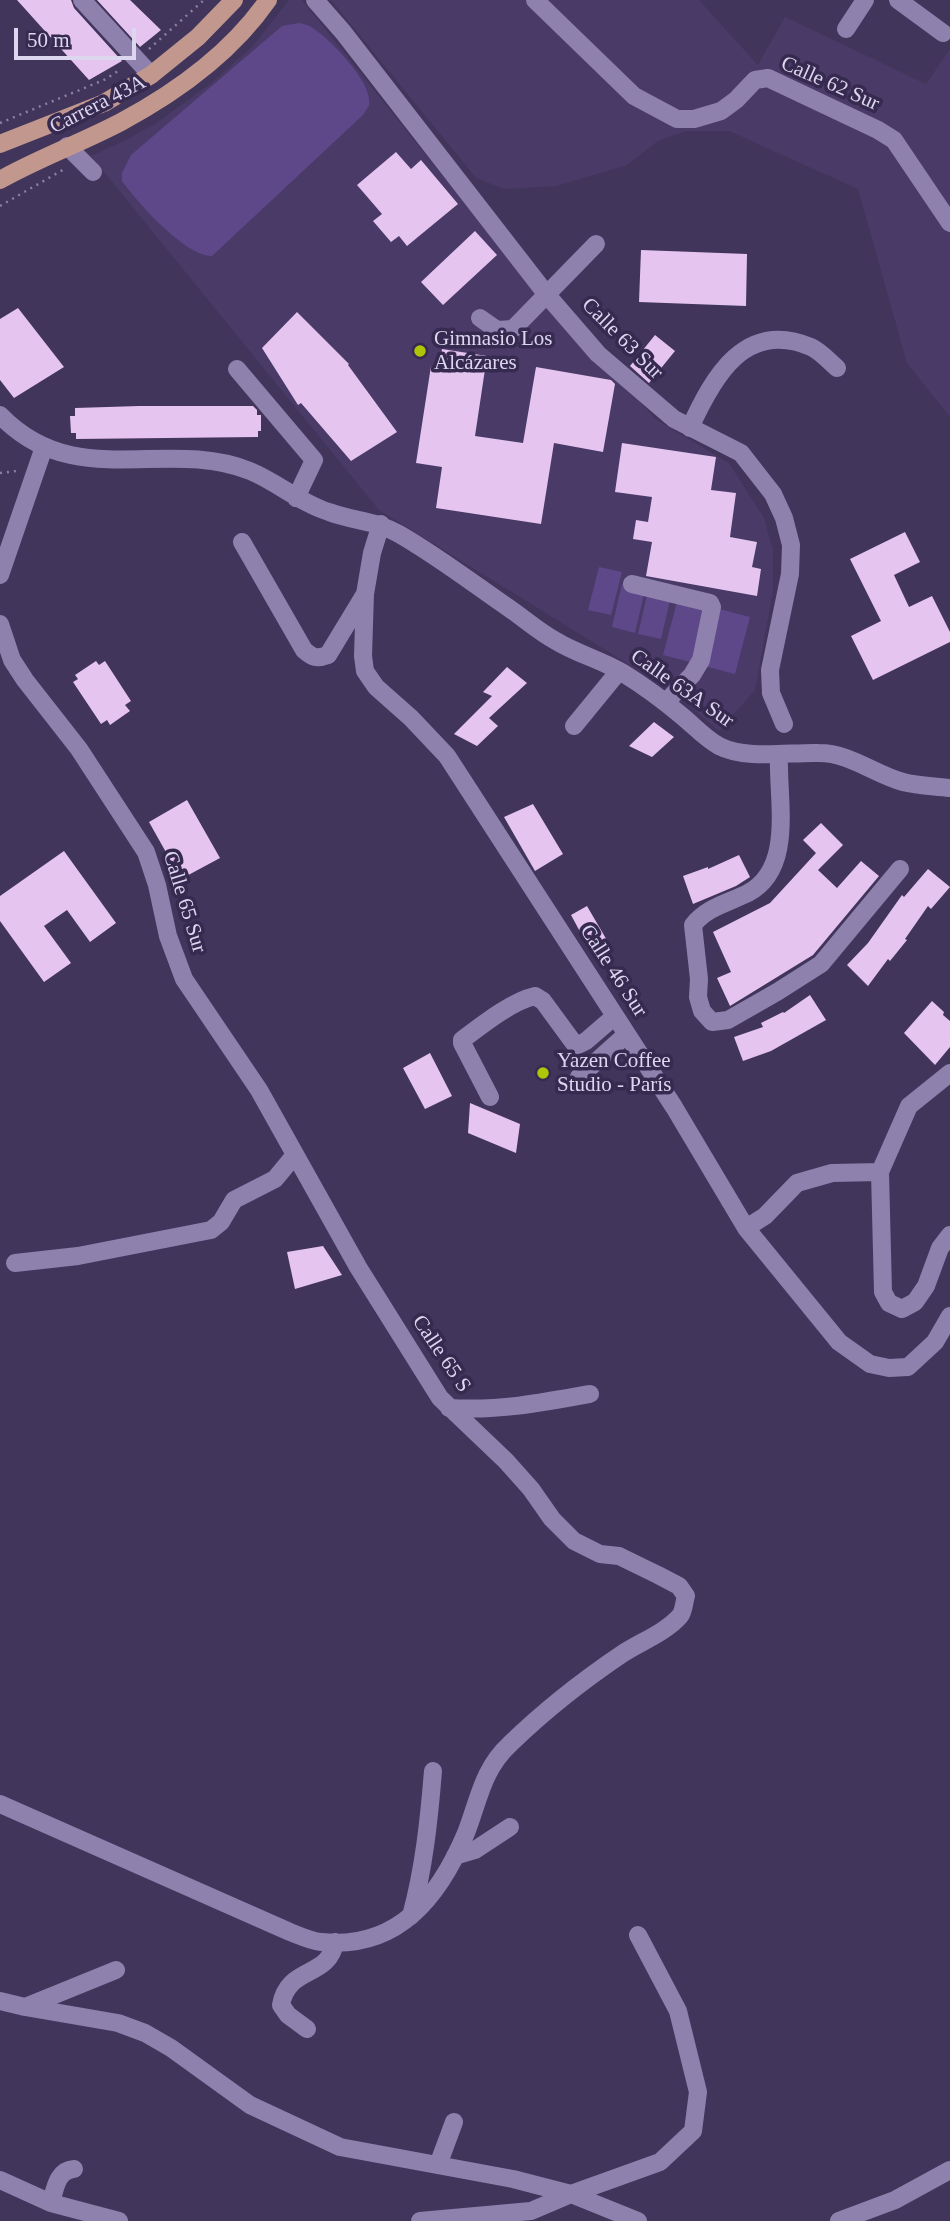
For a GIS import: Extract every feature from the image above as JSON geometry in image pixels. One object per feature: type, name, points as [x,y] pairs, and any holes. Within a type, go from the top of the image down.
[{"type":"main road","name":"Carrera 43A","points":[[0,180],[120,122],[158,100],[230,46],[268,0]]},
{"type":"main road","name":"Carrera 43A","points":[[2,140],[104,103],[151,75],[198,37],[230,1]]},
{"type":"street","points":[[82,0],[151,75]]},
{"type":"street","name":"Calle 63 Sur","points":[[315,0],[343,32],[548,295],[598,354],[674,419],[741,453],[773,494],[784,518],[791,545],[790,574],[770,670],[771,693],[784,724]]},
{"type":"street","name":"Calle 62 Sur","points":[[535,0],[634,96],[677,119],[694,119],[721,111],[755,80],[768,78],[878,130],[894,140],[950,223]]},
{"type":"street","points":[[846,29],[864,0]]},
{"type":"street","points":[[898,0],[943,33]]},
{"type":"street","points":[[67,146],[93,172]]},
{"type":"street","points":[[480,318],[497,330],[513,329],[596,244]]},
{"type":"street","points":[[690,428],[705,395],[720,372],[737,354],[763,341],[787,340],[813,348],[837,368]]},
{"type":"street","points":[[237,369],[314,460],[296,498]]},
{"type":"street","points":[[0,415],[22,434],[44,447],[77,456],[110,460],[214,460],[250,471],[296,498],[329,512],[381,524]]},
{"type":"street","points":[[0,575],[44,447]]},
{"type":"street","name":"Calle 46 Sur","points":[[381,524],[372,552],[365,594],[363,656],[369,679],[447,756],[674,1107],[746,1228],[839,1342],[870,1364],[888,1368],[908,1367],[935,1342],[950,1316]]},
{"type":"street","name":"Calle 63A Sur","points":[[381,524],[445,564],[556,641],[619,671],[666,702],[719,746],[747,752],[779,754],[822,752],[857,761],[902,782],[950,788]]},
{"type":"street","points":[[242,542],[304,650],[311,656],[318,658],[328,655],[365,594]]},
{"type":"street","points":[[632,584],[710,603],[712,607],[701,660],[692,676],[666,702]]},
{"type":"street","name":"Calle 65 Sur","points":[[0,624],[6,666],[79,749],[146,852],[157,884],[168,936],[184,979],[259,1090],[278,1125]]},
{"type":"street","points":[[574,726],[619,671]]},
{"type":"street","points":[[779,754],[782,823],[780,844],[773,866],[764,882],[749,892],[701,914],[693,925],[699,979],[698,997],[702,1011],[712,1022],[728,1020],[821,964],[900,869]]},
{"type":"street","points":[[490,1097],[461,1044],[462,1040],[474,1031],[524,999],[536,996],[543,1001],[576,1046],[586,1041],[615,1016]]},
{"type":"street","points":[[579,1077],[627,1034]]},
{"type":"street","points":[[950,1073],[909,1106],[880,1172],[883,1292],[889,1304],[902,1310],[915,1302],[926,1286],[940,1248],[950,1235]]},
{"type":"street","name":"Calle 65 S","points":[[0,1804],[318,1942],[375,1937],[411,1916],[435,1892],[467,1830],[485,1777],[502,1751],[565,1696],[623,1654],[659,1633],[681,1615],[686,1596],[679,1586],[619,1556],[600,1554],[574,1541],[552,1519],[531,1489],[506,1461],[440,1398],[358,1267],[278,1125]]},
{"type":"street","points":[[15,1263],[78,1256],[211,1230],[221,1222],[234,1200],[275,1180],[294,1156]]},
{"type":"street","points":[[746,1228],[765,1216],[797,1183],[831,1173],[880,1172]]},
{"type":"street","points":[[449,1408],[509,1408],[590,1394]]},
{"type":"street","points":[[411,1916],[428,1835],[433,1771]]},
{"type":"street","points":[[455,1856],[475,1850],[510,1827]]},
{"type":"street","points":[[420,2221],[531,2211],[660,2162],[693,2130],[698,2092],[678,2011],[638,1935]]},
{"type":"street","points":[[307,2029],[288,2015],[281,2005],[283,1994],[293,1980],[329,1959],[335,1942]]},
{"type":"street","points":[[25,2007],[116,1970]]},
{"type":"street","points":[[0,2001],[118,2023],[145,2033],[171,2048],[250,2105],[340,2147],[525,2182],[572,2194],[638,2221]]},
{"type":"street","points":[[438,2165],[454,2122]]},
{"type":"street","points":[[51,2203],[60,2175],[66,2169],[74,2169]]},
{"type":"street","points":[[839,2221],[895,2200],[950,2170]]},
{"type":"street","points":[[0,2180],[51,2203],[119,2221]]},
{"type":"path","points":[[0,123],[106,79],[170,32],[204,0]]},
{"type":"shaded area","name":"Gimnasio Los Alcázares","points":[[289,0],[302,0],[561,324],[621,378],[655,419],[729,463],[764,518],[773,550],[773,590],[755,690],[719,731],[675,693],[379,510],[91,156],[155,124],[210,84],[252,47]]},
{"type":"shaded area","points":[[331,0],[699,0],[758,65],[785,17],[926,84],[950,49],[950,417],[907,363],[858,189],[729,131],[686,131],[658,141],[627,165],[556,186],[504,189],[476,178]]},
{"type":"shaded area","points":[[299,23],[311,27],[350,63],[365,86],[369,106],[364,114],[212,256],[201,254],[176,238],[150,214],[122,181],[122,173],[131,155],[282,26]]},
{"type":"shaded area","points":[[599,567],[622,572],[611,615],[588,610]]},
{"type":"shaded area","points":[[622,584],[645,590],[635,633],[612,627]]},
{"type":"shaded area","points":[[648,591],[671,596],[661,639],[638,634]]},
{"type":"shaded area","points":[[678,598],[709,606],[694,663],[663,655]]},
{"type":"shaded area","points":[[719,609],[750,617],[735,674],[704,666]]},
{"type":"building","points":[[17,0],[71,0],[74,8],[122,61],[89,80]]},
{"type":"building","points":[[97,0],[130,0],[161,30],[140,47]]},
{"type":"building","points":[[396,152],[411,169],[421,160],[458,204],[407,246],[399,236],[391,242],[373,221],[382,214],[357,185]]},
{"type":"building","points":[[475,231],[497,255],[443,305],[421,282]]},
{"type":"building","points":[[641,250],[747,254],[746,306],[639,302]]},
{"type":"building","points":[[18,308],[64,367],[14,398],[0,380],[0,319]]},
{"type":"building","points":[[297,312],[349,364],[397,432],[351,461],[301,403],[298,405],[262,348]]},
{"type":"building","points":[[655,335],[675,351],[649,383],[630,366]]},
{"type":"building","points":[[442,349],[487,356],[475,436],[523,443],[536,367],[611,380],[615,384],[603,452],[554,443],[541,524],[436,508],[442,467],[416,463],[431,366],[439,367]]},
{"type":"building","points":[[253,406],[257,415],[261,415],[261,431],[258,431],[258,437],[76,439],[76,433],[71,433],[70,416],[75,416],[75,408]]},
{"type":"building","points":[[622,443],[716,457],[711,490],[736,493],[730,537],[757,542],[752,567],[761,569],[757,596],[646,576],[652,542],[633,539],[636,520],[648,522],[652,497],[615,492]]},
{"type":"building","points":[[905,532],[920,562],[894,575],[909,607],[932,596],[950,632],[950,642],[873,680],[851,636],[881,621],[850,559]]},
{"type":"building","points":[[96,661],[99,665],[105,661],[131,701],[125,705],[130,711],[110,725],[107,720],[101,724],[73,682],[78,679],[75,675]]},
{"type":"building","points":[[507,667],[527,683],[489,718],[498,726],[477,746],[454,734],[492,696],[483,692]]},
{"type":"building","points":[[654,722],[674,737],[652,757],[629,746]]},
{"type":"building","points":[[187,800],[220,858],[181,879],[149,822]]},
{"type":"building","points":[[533,804],[563,854],[535,871],[504,817]]},
{"type":"building","points":[[821,823],[843,845],[818,870],[837,888],[861,861],[879,876],[813,955],[730,1006],[717,978],[731,972],[713,932],[770,903],[816,853],[803,840]]},
{"type":"building","points":[[64,851],[116,923],[90,942],[67,910],[44,926],[71,963],[44,982],[0,921],[0,896]]},
{"type":"building","points":[[739,855],[750,877],[736,886],[693,904],[683,876],[708,869]]},
{"type":"building","points":[[928,869],[950,887],[931,909],[928,906],[905,939],[907,940],[890,961],[888,959],[868,986],[847,965],[868,943],[902,895],[904,897]]},
{"type":"building","points":[[587,906],[608,942],[591,952],[571,915]]},
{"type":"building","points":[[810,995],[826,1020],[771,1051],[743,1061],[734,1037],[763,1027],[761,1023],[784,1013]]},
{"type":"building","points":[[932,1001],[950,1021],[950,1047],[935,1065],[904,1033]]},
{"type":"building","points":[[430,1053],[452,1096],[425,1109],[403,1068]]},
{"type":"building","points":[[470,1103],[520,1124],[516,1153],[468,1133]]},
{"type":"building","points":[[323,1246],[342,1275],[295,1289],[287,1252]]},
{"type":"place","name":"Gimnasio Los Alcázares","points":[[420,351]]},
{"type":"place","name":"Yazen Coffee Studio - París","points":[[543,1073]]}]
